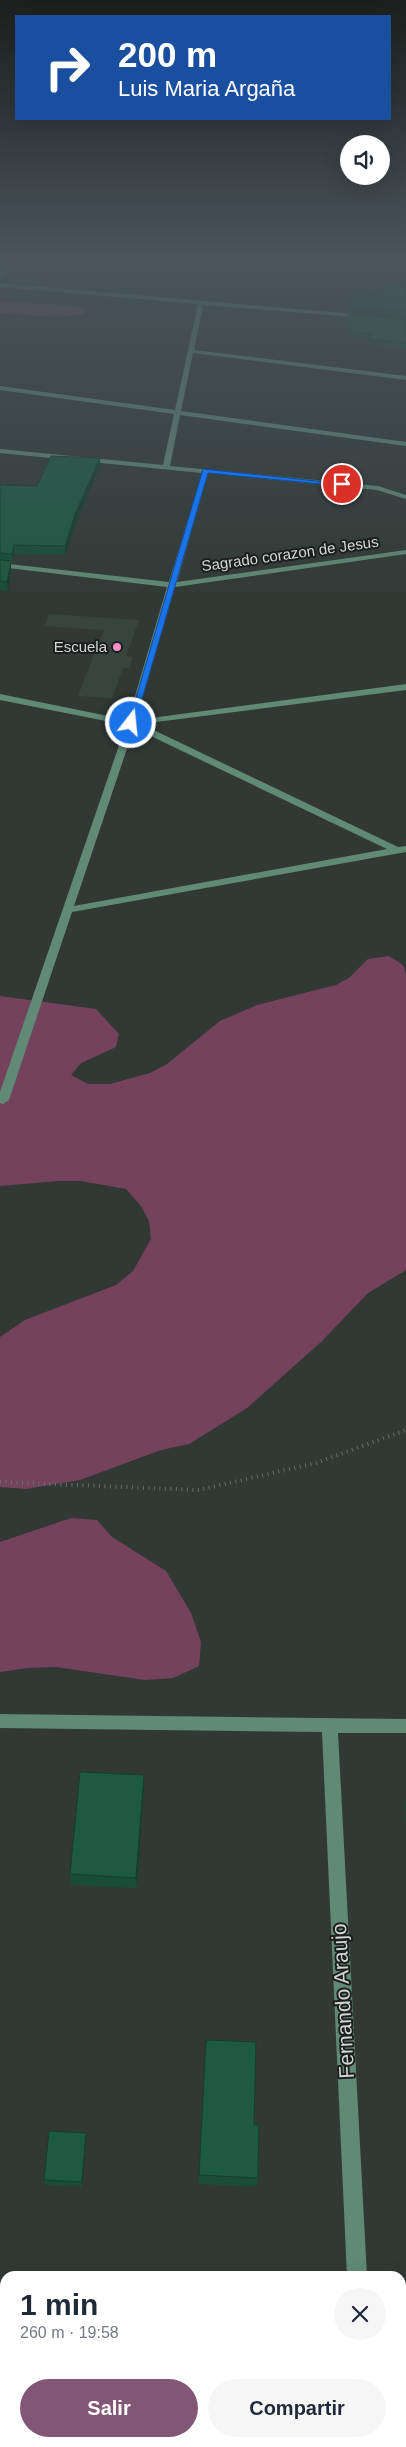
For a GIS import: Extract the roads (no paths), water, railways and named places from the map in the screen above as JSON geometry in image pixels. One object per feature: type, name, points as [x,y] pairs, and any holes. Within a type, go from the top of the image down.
[{"type":"street","points":[[166,467],[186,371]]},
{"type":"street","points":[[352,371],[406,378]]},
{"type":"street","points":[[0,388],[406,444]]},
{"type":"street","points":[[0,452],[206,470],[378,488],[406,497]]},
{"type":"street","points":[[3,1100],[131,723],[206,470]]},
{"type":"street","name":"Sagrado corazon de Jesus","points":[[0,564],[171,585],[406,552]]},
{"type":"street","points":[[131,723],[406,686]]},
{"type":"street","points":[[0,697],[131,723],[402,849]]},
{"type":"street","points":[[68,910],[402,849]]},
{"type":"street","points":[[0,1721],[406,1726]]},
{"type":"street","name":"Fernando Araujo","points":[[330,1726],[357,2271]]},
{"type":"place","name":"Escuela","points":[[117,647]]}]
